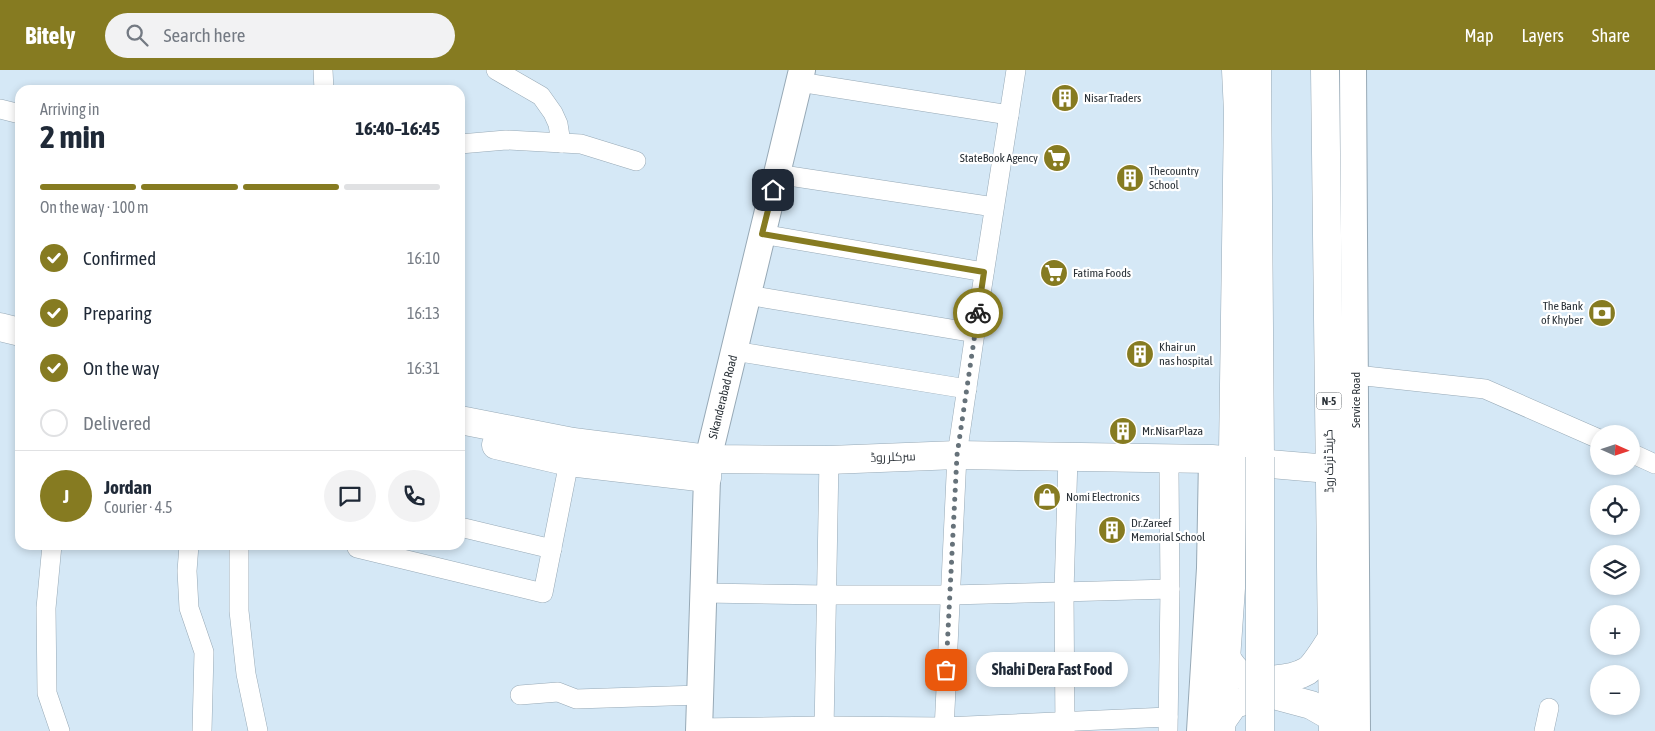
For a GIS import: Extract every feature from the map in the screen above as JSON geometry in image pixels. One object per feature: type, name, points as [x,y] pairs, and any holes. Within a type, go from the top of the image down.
[{"type":"main road","points":[[1214,728],[1226,657],[1231,588],[1222,459],[1238,112],[1236,70]]},
{"type":"main road","points":[[1257,70],[1260,731]]},
{"type":"main road","name":"گرینڈ ٹرنک روڈ","points":[[1325,70],[1332,724]]},
{"type":"main road","points":[[0,309],[15,313]]},
{"type":"main road","points":[[0,327],[15,331]]},
{"type":"main road","name":"سرکلر روڈ","points":[[465,421],[708,468],[829,460],[957,455],[1222,459],[1329,469]]},
{"type":"main road","points":[[465,437],[569,462],[708,468]]},
{"type":"main road","points":[[1226,657],[1232,668],[1242,675],[1273,679],[1292,677],[1308,670],[1331,640]]},
{"type":"main road","points":[[1214,728],[1234,704],[1270,694],[1311,705],[1332,724]]},
{"type":"street","points":[[323,70],[324,85]]},
{"type":"street","points":[[496,70],[541,96],[553,112],[558,124],[561,143]]},
{"type":"street","points":[[944,729],[957,455],[1016,70]]},
{"type":"street","name":"Service Road","points":[[1353,70],[1358,731]]},
{"type":"street","points":[[800,76],[1009,115]]},
{"type":"street","name":"Sikanderabad Road","points":[[699,729],[708,468],[747,295],[800,76]]},
{"type":"street","points":[[0,109],[15,113]]},
{"type":"street","points":[[465,144],[506,140],[581,144],[636,161]]},
{"type":"street","points":[[776,174],[994,207]]},
{"type":"street","points":[[762,234],[984,272]]},
{"type":"street","points":[[747,295],[975,333]]},
{"type":"street","points":[[734,351],[967,389]]},
{"type":"street","points":[[1356,375],[1485,389],[1590,435]]},
{"type":"street","points":[[1066,726],[1064,592],[1068,457]]},
{"type":"street","points":[[1640,457],[1655,464]]},
{"type":"street","points":[[699,729],[944,729],[1168,724],[1170,589],[1169,470],[1166,459]]},
{"type":"street","points":[[1214,728],[1210,568],[1222,459]]},
{"type":"street","points":[[824,728],[829,460]]},
{"type":"street","points":[[366,550],[543,593],[569,462]]},
{"type":"street","points":[[465,528],[552,548]]},
{"type":"street","points":[[52,550],[46,608],[47,692],[60,731]]},
{"type":"street","points":[[189,550],[187,571],[189,608],[204,652],[202,731]]},
{"type":"street","points":[[239,550],[239,611],[246,674],[258,731]]},
{"type":"street","points":[[704,594],[826,596],[950,595],[1170,589]]},
{"type":"street","points":[[520,695],[558,692],[576,699],[700,694]]},
{"type":"street","points":[[1544,731],[1549,708]]},
{"type":"way so far","points":[[946,670],[957,455],[978,313]]},
{"type":"place","name":"Nisar Traders","points":[[1065,98]]},
{"type":"place","name":"StateBook Agency","points":[[1057,158]]},
{"type":"place","name":"Thecountry School","points":[[1130,178]]},
{"type":"place","name":"Fatima Foods","points":[[1054,273]]},
{"type":"place","name":"The Bank of Khyber","points":[[1602,313]]},
{"type":"place","name":"Khair un nas hospital","points":[[1140,354]]},
{"type":"place","name":"Mr.NisarPlaza","points":[[1123,431]]},
{"type":"place","name":"Nomi Electronics","points":[[1047,497]]},
{"type":"place","name":"Dr.Zareef Memorial School","points":[[1112,530]]},
{"type":"place","name":"Shahi Dera Fast Food","points":[[946,670]]},
{"type":"route","points":[[773,190],[762,234],[984,272],[978,313]]}]
